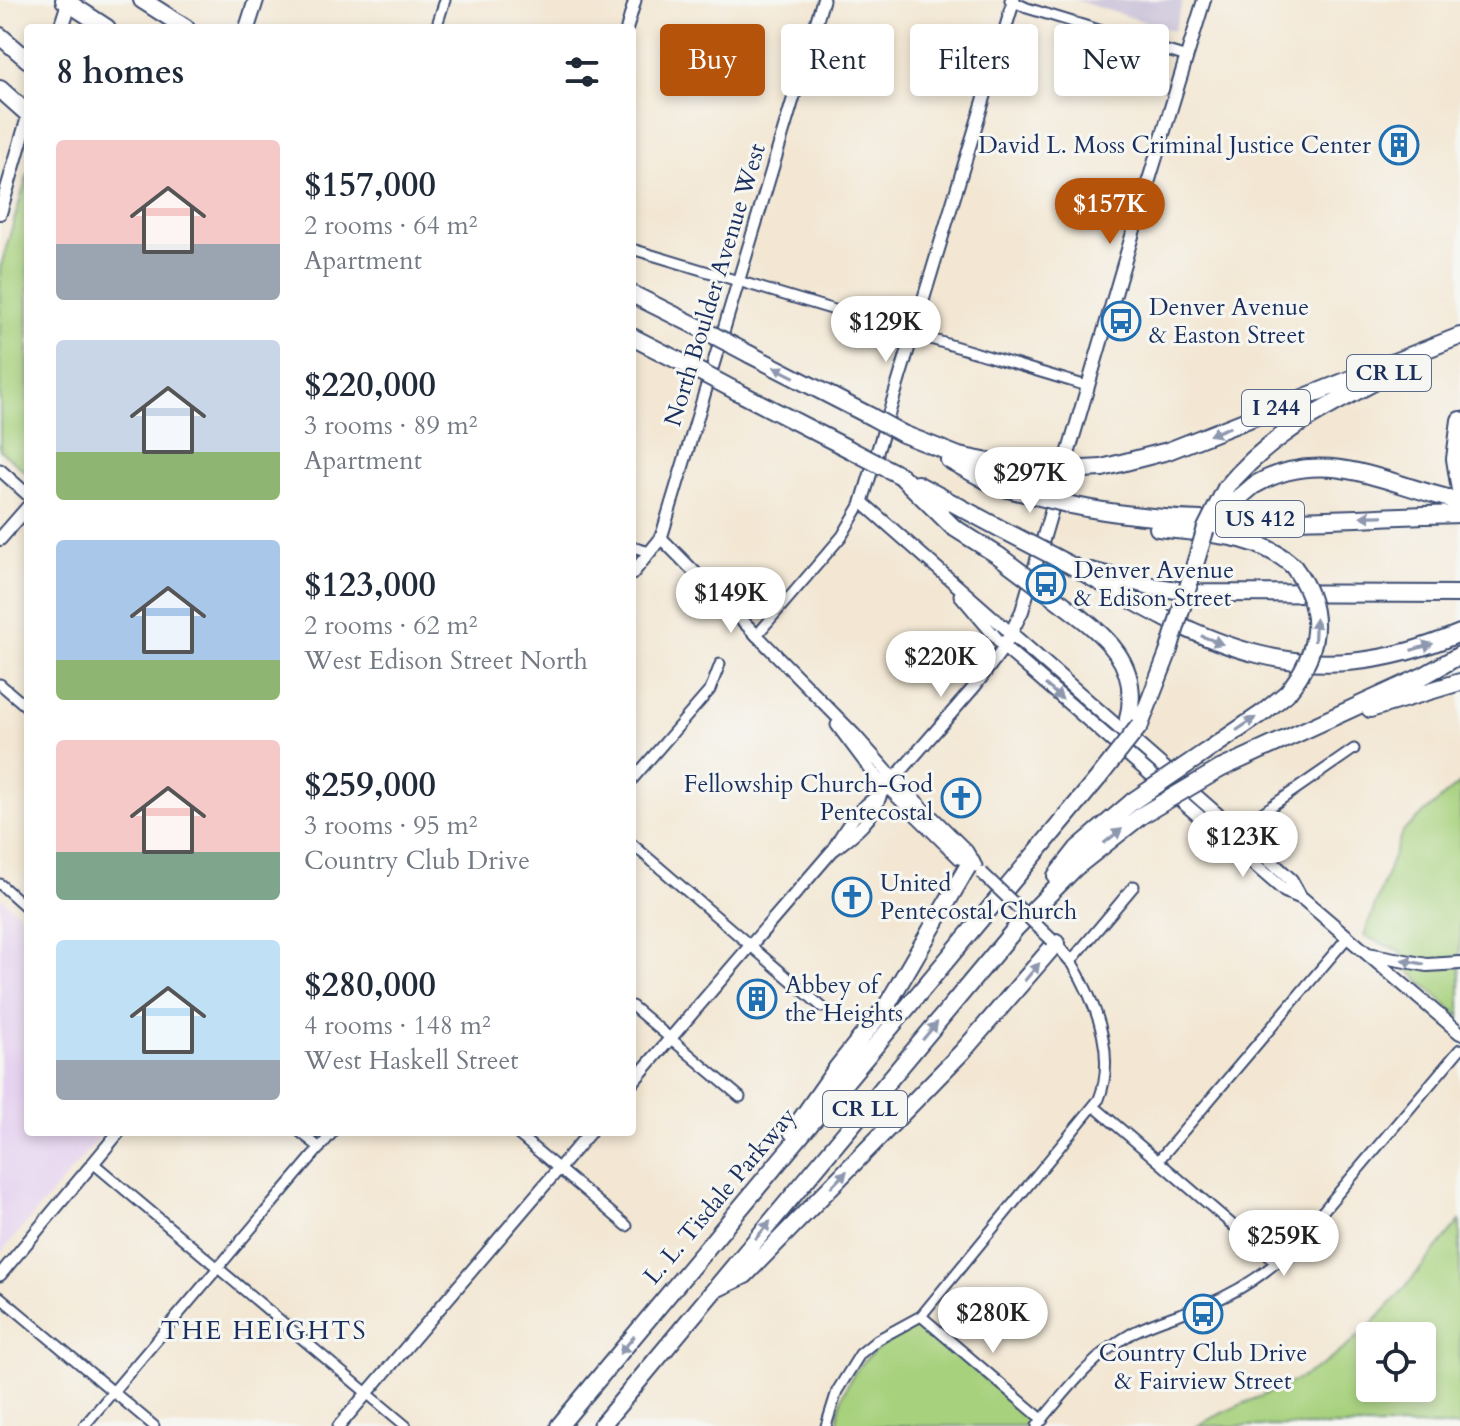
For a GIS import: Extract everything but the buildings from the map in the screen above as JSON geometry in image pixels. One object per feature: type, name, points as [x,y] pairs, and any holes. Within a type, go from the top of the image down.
[{"type":"highway","points":[[142,0],[180,24]]},
{"type":"highway","points":[[68,1],[101,24]]},
{"type":"highway","points":[[0,36],[24,57]]},
{"type":"highway","points":[[0,89],[24,111]]},
{"type":"highway","name":"I 244","points":[[636,296],[903,434],[959,456],[1046,471],[1102,468],[1168,451],[1454,339]]},
{"type":"highway","points":[[636,339],[1074,567],[1148,610],[1200,636],[1241,651],[1280,659],[1327,662],[1370,659],[1408,652],[1460,633]]},
{"type":"highway","name":"CR LL","points":[[1198,558],[1206,528],[1226,488],[1248,462],[1281,434],[1454,339]]},
{"type":"highway","points":[[1460,420],[1455,440],[1460,490]]},
{"type":"highway","name":"US 412","points":[[903,434],[993,484],[1118,514],[1200,520],[1457,510]]},
{"type":"highway","points":[[1198,558],[1221,516],[1253,486],[1290,469],[1334,467],[1443,497],[1457,510]]},
{"type":"highway","points":[[901,476],[953,527],[999,556],[1107,639],[1124,663],[1131,688],[1130,710],[1123,736],[1099,777]]},
{"type":"highway","points":[[1071,505],[1126,523],[1246,539],[1271,549],[1293,566],[1312,599],[1316,628],[1311,656],[1287,693],[1204,753],[1137,808]]},
{"type":"highway","name":"L. L. Tisdale Parkway","points":[[559,1426],[1140,725],[1168,653],[1198,558]]},
{"type":"highway","points":[[1074,567],[1151,586],[1196,593],[1460,594]]},
{"type":"highway","points":[[1137,808],[1425,675],[1460,655]]},
{"type":"highway","points":[[1307,728],[1460,682]]},
{"type":"highway","name":"CR LL","points":[[601,1426],[1016,928],[1078,848],[1137,808]]},
{"type":"highway","points":[[730,1222],[837,1068],[887,1005],[976,867]]},
{"type":"highway","points":[[713,1290],[745,1275],[963,1051],[1054,942]]},
{"type":"main road","points":[[248,24],[256,0]]},
{"type":"main road","points":[[1204,0],[1022,611],[1004,647],[1285,891],[1302,898]]},
{"type":"main road","points":[[62,24],[68,1]]},
{"type":"main road","points":[[0,213],[24,129]]},
{"type":"main road","points":[[0,539],[24,512]]},
{"type":"main road","points":[[1012,634],[1235,829],[1291,880],[1302,898],[1460,1033]]},
{"type":"main road","points":[[1366,954],[1427,965],[1460,963]]},
{"type":"street","points":[[437,24],[445,0]]},
{"type":"street","points":[[628,24],[635,0]]},
{"type":"street","name":"North Boulder Avenue West","points":[[636,569],[661,538],[823,0]]},
{"type":"street","points":[[756,636],[842,536],[862,502],[1012,0],[1187,57]]},
{"type":"street","points":[[636,250],[1087,386]]},
{"type":"street","points":[[0,470],[24,491]]},
{"type":"street","points":[[862,502],[1012,634]]},
{"type":"street","points":[[661,538],[825,708],[847,740],[887,787],[967,851],[976,867],[1071,961],[1084,986],[1105,1048],[1107,1061],[1103,1089],[1095,1107],[921,1316],[877,1340],[860,1354],[837,1391],[828,1426]]},
{"type":"street","points":[[636,548],[650,552]]},
{"type":"street","points":[[636,1078],[832,851],[848,823],[866,803],[887,787],[975,686],[1004,647],[942,573]]},
{"type":"street","points":[[636,775],[710,690],[720,664]]},
{"type":"street","points":[[0,684],[24,705]]},
{"type":"street","points":[[1224,839],[1354,749]]},
{"type":"street","points":[[636,847],[822,1007]]},
{"type":"street","points":[[0,884],[24,905]]},
{"type":"street","points":[[1071,961],[1134,886]]},
{"type":"street","points":[[1158,1161],[1347,938]]},
{"type":"street","points":[[636,1009],[740,1097]]},
{"type":"street","points":[[921,1316],[1040,1423],[1089,1366],[1118,1343],[1154,1323],[1236,1291],[1277,1263],[1460,1049]]},
{"type":"street","points":[[1095,1107],[1277,1263]]},
{"type":"street","points":[[0,1275],[116,1136]]},
{"type":"street","points":[[305,1136],[320,1148]]},
{"type":"street","points":[[84,1426],[330,1136]]},
{"type":"street","points":[[520,1136],[627,1226]]},
{"type":"street","points":[[339,1426],[587,1136]]},
{"type":"street","points":[[93,1163],[406,1426]]},
{"type":"street","points":[[0,1297],[154,1426]]},
{"type":"shaded area","points":[[1075,0],[1183,0],[1174,31],[1169,29],[1169,24],[1152,24]]},
{"type":"shaded area","points":[[0,897],[24,918],[24,1136],[101,1136],[0,1254]]},
{"type":"green space","points":[[24,187],[24,471],[0,450],[0,269]]},
{"type":"green space","points":[[1460,783],[1460,1017],[1406,968],[1401,951],[1364,936],[1402,832]]},
{"type":"green space","points":[[1460,1221],[1460,1426],[1197,1426],[1304,1376],[1356,1339],[1356,1402],[1436,1402],[1436,1322],[1373,1322]]},
{"type":"green space","points":[[917,1328],[926,1329],[1028,1416],[1028,1426],[839,1426],[840,1403],[855,1372],[872,1353]]},
{"type":"place","name":"David L. Moss Criminal Justice Center","points":[[1399,145]]},
{"type":"place","name":"Denver Avenue & Easton Street","points":[[1121,321]]},
{"type":"place","name":"Denver Avenue & Edison Street","points":[[1046,584]]},
{"type":"place","name":"Fellowship Church-God Pentecostal","points":[[961,798]]},
{"type":"place","name":"United Pentecostal Church","points":[[852,897]]},
{"type":"place","name":"Abbey of the Heights","points":[[757,999]]},
{"type":"place","name":"Country Club Drive & Fairview Street","points":[[1203,1314]]},
{"type":"district","name":"THE HEIGHTS","points":[[264,1330]]}]
